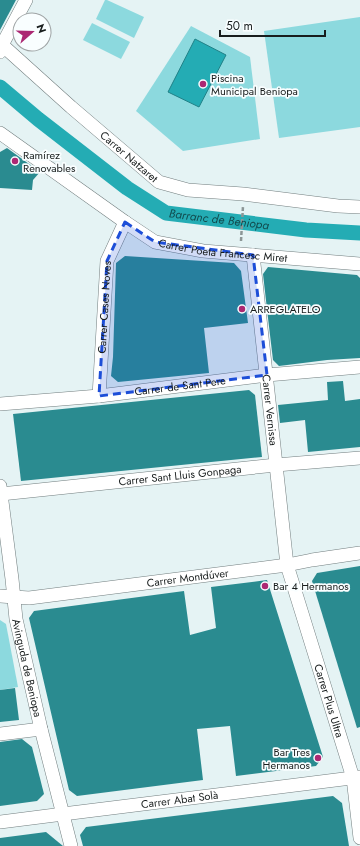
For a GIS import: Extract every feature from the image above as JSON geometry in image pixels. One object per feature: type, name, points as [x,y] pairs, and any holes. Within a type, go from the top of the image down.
[{"type":"street","points":[[0,46],[26,0]]},
{"type":"street","name":"Carrer Natzaret","points":[[0,46],[159,182],[188,190],[243,194],[338,206],[360,207]]},
{"type":"street","name":"Carrer Poeta Francesc Miret","points":[[0,133],[124,222],[155,242],[203,250],[247,255],[360,264]]},
{"type":"street","name":"Carrer Cases Noves","points":[[100,396],[107,261],[124,222]]},
{"type":"street","name":"Carrer Vernissa","points":[[247,255],[267,375],[287,565]]},
{"type":"street","name":"Carrer de Sant Pere","points":[[0,404],[100,396],[267,375],[360,367]]},
{"type":"street","name":"Carrer Sant Lluis Gonpaga","points":[[0,490],[360,458]]},
{"type":"street","name":"Avinguda de Beniopa","points":[[0,490],[16,619],[41,729],[71,846]]},
{"type":"street","name":"Carrer Montdúver","points":[[0,596],[29,598],[287,565],[360,553]]},
{"type":"street","name":"Carrer Plus Ultra","points":[[287,565],[356,778],[360,838]]},
{"type":"street","points":[[0,734],[41,729]]},
{"type":"street","name":"Carrer Abat Solà","points":[[0,822],[356,778]]},
{"type":"path","points":[[243,194],[247,255]]},
{"type":"highlighted area","points":[[125,222],[155,242],[253,255],[267,375],[99,396],[107,261]]},
{"type":"shaded area","points":[[105,0],[144,17],[134,38],[96,19]]},
{"type":"shaded area","points":[[360,17],[360,127],[279,138],[264,31]]},
{"type":"shaded area","points":[[92,23],[130,42],[121,59],[83,40]]},
{"type":"shaded area","name":"Piscina Municipal Beniopa","points":[[191,26],[250,57],[260,139],[183,151],[136,111]]},
{"type":"shaded area","points":[[195,39],[226,55],[199,107],[168,92]]},
{"type":"shaded area","points":[[0,620],[6,624],[18,687],[0,690]]},
{"type":"building","points":[[0,0],[16,0],[0,30]]},
{"type":"building","name":"Ramírez Renovables","points":[[7,148],[40,172],[33,180],[32,190],[0,188],[0,152]]},
{"type":"building","points":[[125,256],[234,263],[241,271],[248,323],[204,328],[209,373],[118,382],[111,376],[116,263]]},
{"type":"building","points":[[268,267],[357,275],[360,278],[360,358],[327,360],[279,366],[273,360],[263,274]]},
{"type":"building","points":[[343,381],[345,401],[360,399],[360,447],[308,452],[305,420],[280,423],[278,405],[328,400],[327,382]]},
{"type":"building","points":[[249,390],[255,395],[262,457],[21,481],[13,414]]},
{"type":"building","points":[[360,566],[360,727],[357,728],[312,581],[317,573]]},
{"type":"building","points":[[267,580],[323,757],[316,766],[236,776],[230,726],[197,729],[203,780],[77,796],[69,790],[29,618],[34,611],[184,591],[190,635],[216,628],[211,587]]},
{"type":"building","points":[[15,688],[19,720],[0,722],[0,690]]},
{"type":"building","points":[[22,739],[32,747],[44,794],[37,801],[0,806],[0,742]]},
{"type":"building","points":[[333,796],[342,803],[349,846],[83,846],[80,835],[86,827]]},
{"type":"building","points":[[46,832],[63,846],[0,846],[0,838]]},
{"type":"waterway","name":"Barranc de Beniopa","points":[[0,87],[38,119],[127,188],[166,213],[306,230],[360,233]]},
{"type":"place","name":"Piscina Municipal Beniopa","points":[[203,84]]},
{"type":"place","name":"Ramírez Renovables","points":[[15,161]]},
{"type":"place","name":"ARREGLATELO","points":[[242,309]]},
{"type":"place","name":"Bar 4 Hermanos","points":[[265,586]]},
{"type":"place","name":"Bar Tres Hermanos","points":[[318,758]]}]
